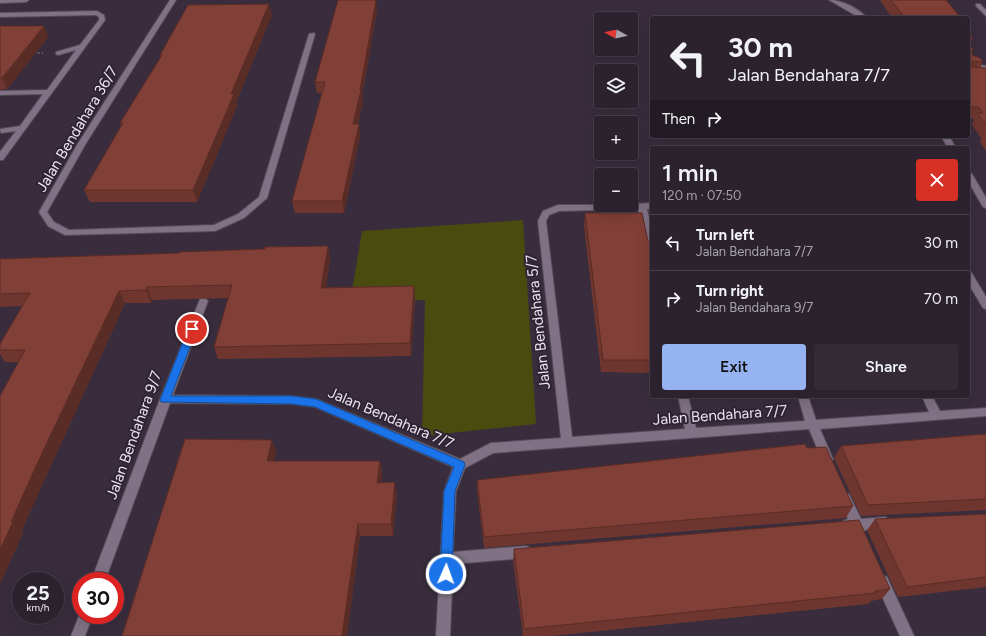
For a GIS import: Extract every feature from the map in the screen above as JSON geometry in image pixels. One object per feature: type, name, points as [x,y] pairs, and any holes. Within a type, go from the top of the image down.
[{"type":"street","points":[[0,1],[26,0]]},
{"type":"street","name":"Jalan Bendahara 36/7","points":[[173,0],[81,145],[43,212],[51,224],[68,233],[215,228],[242,216],[263,198],[312,34]]},
{"type":"street","points":[[832,0],[862,16]]},
{"type":"street","points":[[978,5],[986,14]]},
{"type":"street","points":[[0,15],[97,14],[102,16],[102,20],[0,158]]},
{"type":"street","points":[[58,53],[83,46]]},
{"type":"street","points":[[970,64],[986,68]]},
{"type":"street","points":[[0,93],[49,92]]},
{"type":"street","points":[[1,131],[23,128]]},
{"type":"street","points":[[970,177],[986,205]]},
{"type":"street","points":[[650,206],[642,206],[650,243]]},
{"type":"street","name":"Jalan Bendahara 5/7","points":[[566,442],[542,220],[546,213],[558,208],[642,206]]},
{"type":"street","points":[[970,278],[986,306]]},
{"type":"street","name":"Jalan Bendahara 9/7","points":[[101,572],[203,301]]},
{"type":"street","points":[[683,398],[691,434]]},
{"type":"street","points":[[804,398],[812,424],[831,467]]},
{"type":"street","points":[[928,398],[936,415]]},
{"type":"street","name":"Jalan Bendahara 7/7","points":[[165,400],[292,400],[316,403],[460,465]]},
{"type":"street","name":"Jalan Bendahara 7/7","points":[[443,636],[450,491],[460,465],[491,448],[986,412]]},
{"type":"street","points":[[840,488],[863,538]]},
{"type":"street","points":[[833,526],[895,522]]},
{"type":"street","points":[[446,558],[541,550]]},
{"type":"street","points":[[879,573],[907,636]]},
{"type":"street","points":[[78,636],[83,624]]},
{"type":"path","points":[[29,53],[58,53]]},
{"type":"shaded area","points":[[523,220],[536,424],[422,436],[425,300],[350,303],[362,231]]},
{"type":"building","points":[[338,0],[376,0],[361,90],[353,124],[359,124],[342,201],[292,201],[325,82],[315,82]]},
{"type":"building","points":[[891,0],[946,0],[959,16],[903,16]]},
{"type":"building","points":[[269,4],[231,94],[234,94],[193,190],[84,190],[123,123],[120,123],[162,55],[160,55],[188,5]]},
{"type":"building","points":[[0,26],[44,26],[2,78],[0,78]]},
{"type":"building","points":[[970,45],[973,49],[972,55],[980,58],[983,62],[972,61],[972,67],[986,68],[986,124],[977,113],[983,113],[978,107],[970,107]]},
{"type":"building","points":[[585,213],[642,213],[648,241],[650,242],[650,360],[603,360]]},
{"type":"building","points":[[328,246],[321,288],[414,286],[410,343],[214,347],[232,285],[147,287],[146,290],[119,291],[43,451],[0,550],[0,396],[25,350],[0,350],[0,344],[30,293],[0,294],[0,259],[179,253],[265,249],[265,247]]},
{"type":"building","points":[[986,434],[986,499],[868,505],[841,446]]},
{"type":"building","points":[[185,439],[272,440],[267,461],[380,461],[377,483],[395,482],[391,524],[358,524],[342,636],[122,636]]},
{"type":"building","points":[[805,444],[807,448],[826,447],[853,506],[484,537],[477,480]]},
{"type":"building","points":[[986,514],[986,577],[907,587],[875,519]]},
{"type":"building","points":[[859,520],[890,589],[875,591],[876,593],[524,629],[514,549]]},
{"type":"route","points":[[192,329],[165,400],[292,400],[316,403],[460,465],[450,491],[446,574]]}]
